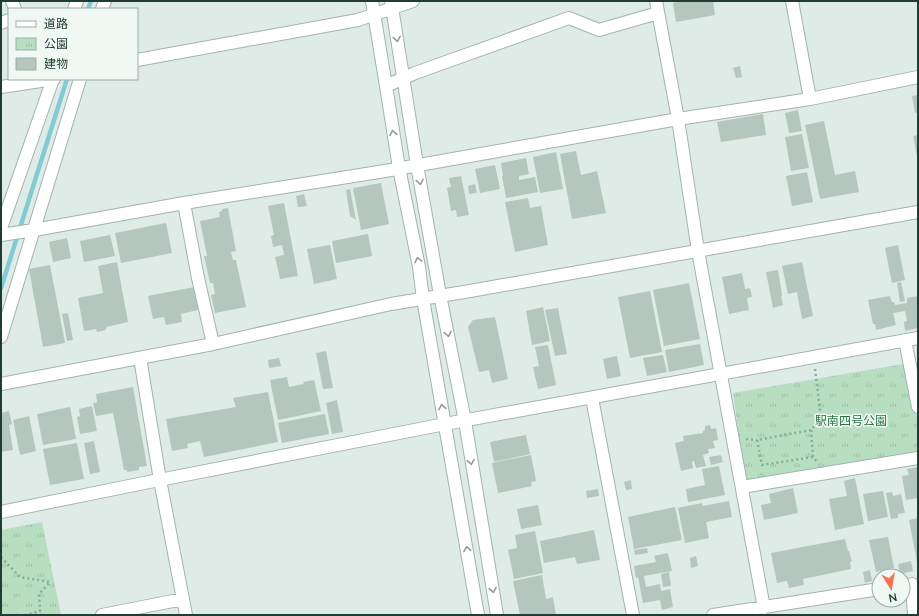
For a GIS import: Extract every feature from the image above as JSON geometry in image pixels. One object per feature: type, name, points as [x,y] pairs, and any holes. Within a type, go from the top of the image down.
[{"type":"street","points":[[372,1],[399,168],[419,267],[423,299],[446,424],[478,615]]},
{"type":"street","points":[[138,60],[358,20],[374,15],[391,5],[413,1]]},
{"type":"street","points":[[792,1],[810,99]]},
{"type":"street","points":[[391,5],[417,165],[464,421],[497,615]]},
{"type":"street","points":[[386,86],[415,73],[569,18],[599,30],[657,7],[678,119],[698,251],[764,608]]},
{"type":"street","points":[[53,80],[2,232],[31,230],[184,203],[417,165],[678,119],[810,99],[918,77]]},
{"type":"street","points":[[1,87],[46,80]]},
{"type":"street","points":[[1,337],[31,230],[80,80]]},
{"type":"street","points":[[184,203],[198,278],[213,344]]},
{"type":"street","points":[[1,384],[213,344],[391,304],[470,292],[918,212]]},
{"type":"street","points":[[1,512],[446,424],[918,338]]},
{"type":"street","points":[[905,340],[918,407]]},
{"type":"street","points":[[140,358],[160,480],[186,615]]},
{"type":"street","points":[[592,398],[633,615]]},
{"type":"street","points":[[742,487],[918,458]]},
{"type":"street","points":[[911,584],[914,615]]},
{"type":"street","points":[[718,614],[871,591]]},
{"type":"street","points":[[102,615],[183,599]]},
{"type":"path","points":[[745,439],[757,440],[811,430],[821,418],[814,357]]},
{"type":"path","points":[[811,430],[813,457],[827,473]]},
{"type":"path","points":[[757,440],[762,465],[813,457]]},
{"type":"path","points":[[1,557],[20,577],[50,582],[40,594],[40,612],[26,615]]},
{"type":"green space","name":"駅南四号公園","points":[[909,363],[918,424],[918,458],[746,486],[733,393]]},
{"type":"green space","points":[[42,522],[61,615],[1,615],[1,530]]},
{"type":"building","points":[[682,1],[713,1],[715,15],[676,22],[673,3]]},
{"type":"building","points":[[740,66],[742,77],[736,78],[733,68]]},
{"type":"building","points":[[918,95],[918,112],[915,113],[912,96]]},
{"type":"building","points":[[798,110],[802,131],[789,133],[785,113]]},
{"type":"building","points":[[763,114],[766,135],[721,142],[717,122]]},
{"type":"building","points":[[824,121],[835,175],[855,171],[859,192],[820,199],[805,125]]},
{"type":"building","points":[[802,134],[809,168],[791,171],[785,137]]},
{"type":"building","points":[[918,135],[918,156],[917,156],[913,136]]},
{"type":"building","points":[[576,151],[581,175],[597,171],[606,213],[572,219],[560,154]]},
{"type":"building","points":[[556,152],[563,189],[540,193],[533,157]]},
{"type":"building","points":[[526,158],[529,174],[519,176],[519,180],[535,177],[538,192],[506,198],[501,163]]},
{"type":"building","points":[[495,165],[500,189],[480,193],[475,169]]},
{"type":"building","points":[[807,172],[813,202],[792,206],[786,176]]},
{"type":"building","points":[[461,176],[469,215],[457,217],[456,210],[451,211],[447,188],[451,187],[449,178]]},
{"type":"building","points":[[381,183],[389,224],[361,230],[353,188]]},
{"type":"building","points":[[475,184],[477,193],[469,194],[468,186]]},
{"type":"building","points":[[350,189],[356,220],[350,216],[346,190]]},
{"type":"building","points":[[304,194],[307,206],[298,207],[296,196]]},
{"type":"building","points":[[528,198],[530,208],[541,206],[548,245],[515,252],[505,202]]},
{"type":"building","points":[[284,203],[298,276],[280,279],[275,257],[284,255],[282,245],[273,247],[271,236],[274,235],[268,206]]},
{"type":"building","points":[[228,208],[236,251],[231,252],[233,260],[236,260],[246,307],[215,313],[211,295],[215,294],[213,283],[210,283],[204,256],[207,256],[200,221],[220,217],[219,212],[222,211],[222,209]]},
{"type":"building","points":[[166,223],[172,253],[121,263],[115,233]]},
{"type":"building","points":[[368,234],[372,256],[336,263],[332,241]]},
{"type":"building","points":[[110,235],[115,256],[84,262],[80,241]]},
{"type":"building","points":[[67,238],[71,258],[53,262],[49,242]]},
{"type":"building","points":[[330,245],[337,279],[314,284],[307,249]]},
{"type":"building","points":[[898,245],[905,280],[892,283],[885,248]]},
{"type":"building","points":[[117,262],[128,322],[106,327],[106,330],[97,332],[96,329],[84,331],[78,298],[103,293],[98,266]]},
{"type":"building","points":[[802,262],[813,316],[802,319],[797,292],[788,294],[782,266]]},
{"type":"building","points":[[50,265],[65,343],[43,347],[29,269]]},
{"type":"building","points":[[778,270],[783,305],[773,308],[766,272]]},
{"type":"building","points":[[742,273],[745,289],[750,288],[752,297],[747,298],[749,310],[729,314],[722,277]]},
{"type":"building","points":[[901,282],[905,301],[900,302],[897,283]]},
{"type":"building","points":[[689,283],[700,339],[664,346],[653,290]]},
{"type":"building","points":[[194,287],[198,310],[181,314],[182,322],[166,325],[164,317],[153,319],[148,296]]},
{"type":"building","points":[[650,291],[662,352],[630,358],[618,297]]},
{"type":"building","points":[[890,296],[895,305],[907,303],[907,298],[918,296],[918,328],[905,331],[904,322],[907,321],[905,311],[893,313],[896,325],[876,330],[875,324],[873,324],[868,300]]},
{"type":"building","points":[[543,307],[550,341],[532,345],[526,311]]},
{"type":"building","points":[[558,308],[567,354],[555,356],[545,310]]},
{"type":"building","points":[[68,313],[73,340],[67,341],[62,314]]},
{"type":"building","points":[[495,317],[508,379],[492,383],[489,370],[479,372],[468,327],[473,320]]},
{"type":"building","points":[[700,344],[704,365],[669,372],[665,350]]},
{"type":"building","points":[[548,345],[556,385],[538,389],[533,367],[539,366],[535,347]]},
{"type":"building","points":[[326,351],[333,388],[323,389],[316,353]]},
{"type":"building","points":[[663,355],[667,372],[647,376],[643,358]]},
{"type":"building","points":[[617,356],[621,376],[607,379],[603,359]]},
{"type":"building","points":[[279,358],[281,366],[269,368],[268,360]]},
{"type":"building","points":[[287,377],[289,387],[314,380],[321,411],[278,420],[270,380]]},
{"type":"building","points":[[133,387],[147,466],[139,467],[139,470],[127,472],[127,470],[124,470],[113,413],[96,416],[93,403],[97,402],[96,394]]},
{"type":"building","points":[[268,392],[278,442],[204,457],[200,441],[187,444],[188,448],[172,451],[166,419],[236,407],[233,398]]},
{"type":"building","points":[[337,400],[343,432],[332,434],[326,403]]},
{"type":"building","points":[[92,406],[97,431],[80,434],[77,417],[80,416],[79,409]]},
{"type":"building","points":[[70,407],[76,439],[43,445],[37,414]]},
{"type":"building","points":[[9,411],[12,424],[9,425],[13,450],[1,452],[1,413]]},
{"type":"building","points":[[325,414],[329,434],[282,443],[278,423]]},
{"type":"building","points":[[29,416],[36,451],[20,455],[13,420]]},
{"type":"building","points":[[710,425],[711,429],[716,428],[718,440],[713,441],[715,448],[708,449],[709,453],[703,455],[706,466],[696,468],[694,461],[692,461],[693,468],[681,471],[675,443],[684,441],[683,436],[703,433],[705,426]]},
{"type":"building","points":[[526,435],[530,454],[494,462],[490,442]]},
{"type":"building","points":[[94,441],[100,472],[90,474],[84,443]]},
{"type":"building","points":[[77,443],[84,479],[50,485],[43,449]]},
{"type":"building","points":[[531,455],[536,481],[531,482],[532,486],[498,493],[492,463]]},
{"type":"building","points":[[721,455],[723,462],[711,465],[709,457]]},
{"type":"building","points":[[719,466],[725,495],[688,502],[686,489],[705,485],[702,469]]},
{"type":"building","points":[[918,467],[918,498],[906,500],[902,476],[909,475],[907,469]]},
{"type":"building","points":[[855,478],[864,524],[835,530],[829,499],[847,496],[844,481]]},
{"type":"building","points":[[631,480],[632,489],[626,490],[624,482]]},
{"type":"building","points":[[793,488],[798,513],[764,520],[761,505],[771,503],[769,494]]},
{"type":"building","points":[[598,489],[599,496],[587,498],[586,491]]},
{"type":"building","points":[[883,491],[888,517],[868,521],[863,494]]},
{"type":"building","points":[[892,492],[893,496],[901,494],[905,513],[898,514],[898,518],[891,519],[886,493]]},
{"type":"building","points":[[729,501],[732,517],[706,522],[709,538],[685,543],[678,508],[702,503],[703,506]]},
{"type":"building","points":[[538,505],[542,525],[521,529],[517,509]]},
{"type":"building","points":[[675,507],[682,540],[634,549],[628,517]]},
{"type":"building","points":[[918,518],[918,562],[917,562],[909,520]]},
{"type":"building","points":[[594,530],[600,560],[577,564],[575,557],[544,563],[540,541]]},
{"type":"building","points":[[535,531],[543,573],[514,579],[508,550],[517,548],[515,535]]},
{"type":"building","points":[[888,537],[894,568],[875,568],[869,540]]},
{"type":"building","points":[[845,539],[852,561],[850,562],[851,569],[803,579],[804,585],[789,588],[787,581],[777,583],[771,553]]},
{"type":"building","points":[[647,548],[648,553],[635,555],[634,550]]},
{"type":"building","points":[[668,553],[672,571],[644,576],[646,587],[660,584],[661,591],[670,589],[673,607],[662,610],[660,600],[643,603],[638,577],[636,578],[634,566],[656,562],[654,556]]},
{"type":"building","points":[[696,556],[698,566],[691,568],[690,558]]},
{"type":"building","points":[[911,561],[913,571],[911,571],[911,568],[899,568],[898,564]]},
{"type":"building","points":[[870,570],[871,581],[865,583],[863,572]]},
{"type":"building","points":[[669,572],[671,586],[663,587],[661,574]]},
{"type":"building","points":[[542,575],[546,599],[553,597],[556,615],[520,615],[513,581]]},
{"type":"waterway","points":[[88,8],[91,1]]},
{"type":"waterway","points":[[1,288],[67,80]]}]
